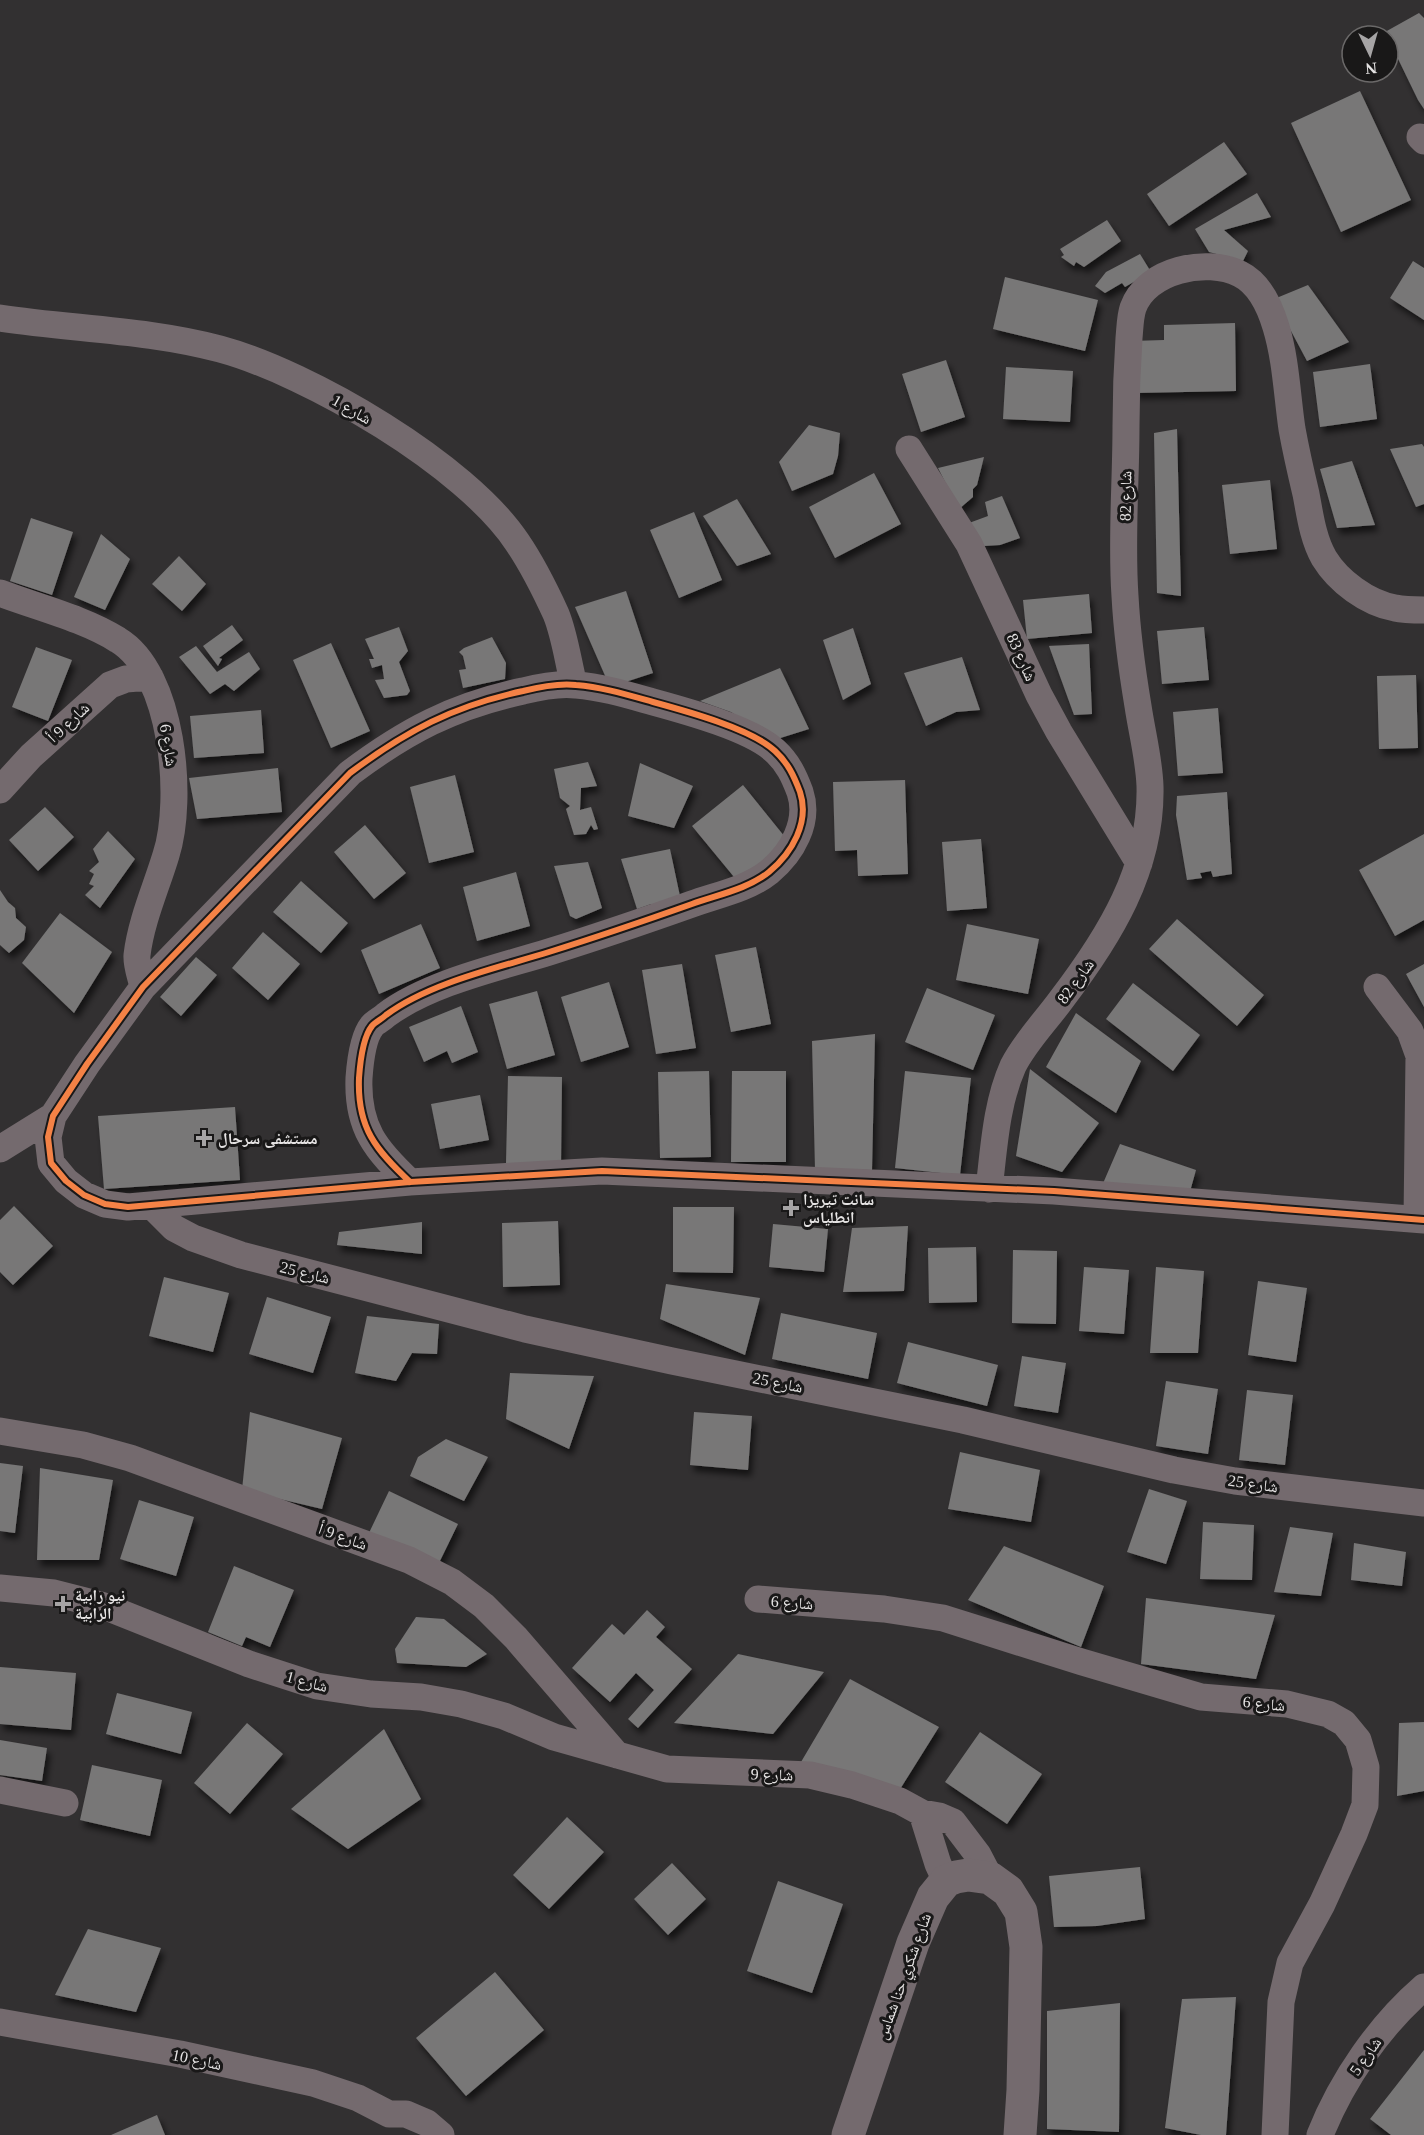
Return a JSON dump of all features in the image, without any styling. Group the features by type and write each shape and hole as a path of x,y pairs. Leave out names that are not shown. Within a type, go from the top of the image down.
{"street":[{"name":"شارع 82","path":"989,1189 1006,1085 1022,1049 1077,979 1122,907 1139,863 1149,808 1150,784 1147,756 1132,673 1125,594 1126,383 1130,322 1133,308 1142,291 1158,279 1195,266 1231,269 1250,278 1270,309 1281,342 1293,431 1312,525 1323,556 1335,572 1357,592 1394,608 1424,610"},
{"name":"شارع 1","path":"0,318 165,338 221,349 271,367 325,394 418,450 460,480 488,507 517,541 556,616 574,684"},
{"name":"شارع 83","path":"909,448 969,544 1039,695 1059,732 1139,863"},
{"name":"شارع 6","path":"0,593 93,627 120,640 134,653 150,677 165,717 171,745 174,811 167,854 150,903 136,957 143,987"},
{"name":"شارع 9 أ","path":"0,790 31,756 110,686 126,679 150,677"},
{"path":"410,1182 385,1158 368,1132 364,1120 358,1095 360,1061 370,1028 421,994 741,887 768,873 789,853 801,828 802,799 793,773 775,751 762,742 718,722 623,694 574,684 534,688 455,710 418,727 383,748 350,773 143,987 53,1116 48,1137 51,1163 66,1181 84,1195 105,1203 128,1207 410,1182 602,1171 1054,1191 1420,1219 1421,1057 1410,1031 1377,987"},
{"path":"0,1149 53,1116"},
{"name":"شارع 25","path":"151,1205 174,1228 193,1238 241,1255 525,1329 963,1420 1174,1470 1235,1481 1424,1503"},
{"name":"شارع 9 أ","path":"0,1431 83,1445 130,1458 409,1560 443,1578 484,1606 516,1638 618,1756"},
{"name":"شارع 1","path":"0,1588 54,1593 101,1605 249,1664 317,1686 371,1694 421,1697 461,1704 504,1716 554,1737 618,1756"},
{"name":"شارع 6","path":"758,1599 884,1609 943,1618 1201,1697 1287,1704 1328,1714 1344,1723 1358,1740 1366,1767 1365,1805 1322,1904 1290,1963 1281,2001 1275,2135"},
{"name":"شارع 9","path":"618,1756 667,1769 810,1775 852,1785 900,1802 922,1813 939,1816 953,1822 978,1855 990,1878"},
{"path":"0,1790 65,1803"},
{"path":"922,1813 938,1864 946,1881 968,1875 990,1878 1008,1891 1021,1912 1026,1947 1020,2135"},
{"name":"شارع شكري حنا شماس","path":"848,2135 913,1943 933,1897 946,1881"},
{"name":"شارع 5","path":"1320,2135 1331,2106 1375,2040 1411,1998 1424,1988"},
{"name":"شارع 10","path":"0,2022 180,2054 313,2083 358,2098 394,2125 406,2114 427,2123 441,2135"}],"building":[{"path":"1419,13 1424,18 1424,109 1400,63 1399,24"},
{"path":"1360,91 1411,200 1341,232 1291,123"},
{"path":"1224,142 1247,174 1169,226 1147,194"},
{"path":"1257,193 1271,217 1224,230 1248,251 1243,261 1209,252 1195,229"},
{"path":"1107,220 1121,241 1084,267 1076,262 1074,266 1061,257 1064,255 1060,249"},
{"path":"1140,254 1151,272 1125,287 1122,283 1105,293 1095,286 1106,272"},
{"path":"1413,261 1424,268 1424,320 1390,298"},
{"path":"1005,277 1098,300 1085,351 993,329"},
{"path":"1308,285 1349,342 1307,361 1274,299"},
{"path":"1235,323 1236,391 1134,393 1132,341 1164,340 1164,325"},
{"path":"946,360 965,417 921,432 902,374"},
{"path":"1370,364 1377,419 1320,427 1313,372"},
{"path":"1006,367 1073,371 1070,422 1003,419"},
{"path":"809,425 840,433 838,456 833,474 792,491 779,462"},
{"path":"1177,429 1181,596 1157,593 1154,433"},
{"path":"1422,444 1424,447 1424,504 1416,507 1390,449"},
{"path":"984,457 977,485 973,489 973,497 959,509 938,468"},
{"path":"1352,461 1375,525 1337,528 1320,469"},
{"path":"874,473 901,524 835,558 809,507"},
{"path":"1270,480 1277,549 1230,554 1222,485"},
{"path":"1002,496 1020,538 1000,545 984,546 969,523 988,516 985,502"},
{"path":"737,499 771,554 737,566 703,516"},
{"path":"694,512 722,580 679,598 650,530"},
{"path":"31,518 73,532 52,595 10,581"},
{"path":"101,534 130,559 105,610 74,597"},
{"path":"179,556 206,584 182,611 152,584"},
{"path":"626,591 653,673 610,687 575,607"},
{"path":"1089,594 1092,633 1027,639 1023,600"},
{"path":"232,625 243,640 219,658 222,659 218,666 203,646"},
{"path":"399,627 408,651 399,662 410,691 407,695 384,698 375,680 384,679 382,665 372,668 369,659 374,659 365,639"},
{"path":"1204,627 1209,680 1162,684 1157,631"},
{"path":"853,628 871,684 843,700 823,640"},
{"path":"492,637 506,663 505,679 463,688 459,670 466,669 463,656 459,652"},
{"path":"331,643 370,731 331,748 293,660"},
{"path":"1089,644 1092,714 1074,715 1049,646"},
{"path":"196,646 217,672 249,652 260,669 234,691 225,684 210,694 179,657"},
{"path":"36,647 72,660 48,721 12,707"},
{"path":"962,657 980,710 956,712 926,726 904,673"},
{"path":"780,668 809,729 774,740 731,712 700,701"},
{"path":"1416,675 1418,748 1379,749 1377,676"},
{"path":"1218,708 1223,773 1178,776 1173,712"},
{"path":"261,710 264,753 194,758 190,716"},
{"path":"588,762 597,786 581,788 580,810 591,807 598,829 594,830 591,825 586,834 574,835 566,809 570,806 560,798 554,769"},
{"path":"640,763 693,786 674,828 628,816"},
{"path":"278,768 282,812 197,819 189,778"},
{"path":"455,775 474,852 429,863 410,787"},
{"path":"905,780 908,874 858,876 857,850 835,851 833,782"},
{"path":"743,785 789,842 739,883 692,826"},
{"path":"1227,792 1232,874 1213,877 1211,871 1200,873 1202,878 1187,880 1176,815 1177,796"},
{"path":"45,807 74,837 38,871 9,840"},
{"path":"365,825 406,873 374,899 334,852"},
{"path":"108,831 135,859 100,908 85,895 94,886 89,884 94,874 89,871 99,862 93,849"},
{"path":"1424,834 1424,920 1395,936 1359,870"},
{"path":"981,839 987,908 947,911 942,842"},
{"path":"670,849 681,901 653,909 651,904 637,909 621,859"},
{"path":"588,862 602,908 576,919 570,916 554,866"},
{"path":"516,872 530,926 477,941 463,887"},
{"path":"301,881 348,923 321,953 273,912"},
{"path":"0,890 15,908 16,918 26,927 24,940 9,953 0,945"},
{"path":"60,913 112,952 74,1013 22,963"},
{"path":"1177,919 1264,995 1237,1026 1149,949"},
{"path":"421,924 440,968 379,994 361,950"},
{"path":"967,924 1039,939 1028,994 956,980"},
{"path":"263,932 300,964 268,1000 232,968"},
{"path":"756,947 771,1024 731,1032 715,955"},
{"path":"196,957 217,975 181,1016 160,997"},
{"path":"682,964 696,1048 656,1054 642,970"},
{"path":"1424,964 1424,1007 1406,974"},
{"path":"609,982 629,1047 581,1062 561,997"},
{"path":"1133,983 1200,1035 1173,1071 1106,1019"},
{"path":"927,988 995,1015 973,1070 905,1042"},
{"path":"537,991 555,1055 507,1069 489,1004"},
{"path":"461,1006 478,1052 452,1063 447,1051 424,1062 409,1027"},
{"path":"1076,1013 1141,1061 1116,1113 1046,1067"},
{"path":"875,1034 872,1170 815,1169 812,1041"},
{"path":"1030,1069 1099,1123 1062,1172 1016,1156"},
{"path":"709,1071 711,1157 660,1158 658,1072"},
{"path":"732,1071 786,1071 786,1162 731,1162"},
{"path":"905,1071 971,1078 960,1175 895,1168"},
{"path":"508,1076 562,1077 561,1165 506,1163"},
{"path":"480,1095 489,1140 440,1149 431,1104"},
{"path":"235,1107 240,1180 104,1189 98,1116"},
{"path":"1120,1144 1196,1170 1189,1195 1101,1188"},
{"path":"14,1206 53,1246 13,1285 0,1272 0,1220"},
{"path":"673,1207 734,1207 733,1273 673,1272"},
{"path":"558,1221 560,1285 503,1287 502,1223"},
{"path":"422,1222 422,1254 337,1245 339,1232"},
{"path":"773,1224 828,1229 824,1272 769,1267"},
{"path":"908,1226 904,1291 843,1292 852,1228"},
{"path":"976,1247 977,1302 929,1303 928,1248"},
{"path":"1013,1250 1057,1251 1056,1324 1012,1323"},
{"path":"1084,1267 1129,1270 1124,1334 1079,1331"},
{"path":"1156,1267 1204,1271 1198,1353 1150,1353"},
{"path":"164,1277 229,1293 213,1352 149,1336"},
{"path":"1258,1281 1307,1288 1296,1362 1248,1355"},
{"path":"666,1284 760,1298 745,1355 660,1319"},
{"path":"267,1297 331,1317 313,1373 249,1354"},
{"path":"781,1313 877,1333 868,1379 772,1359"},
{"path":"367,1316 439,1324 437,1354 412,1353 396,1381 355,1373"},
{"path":"908,1342 998,1365 987,1406 897,1383"},
{"path":"1022,1356 1066,1363 1058,1413 1014,1406"},
{"path":"510,1373 594,1376 569,1449 506,1419"},
{"path":"1166,1381 1218,1389 1208,1454 1156,1446"},
{"path":"1247,1390 1293,1395 1285,1465 1239,1460"},
{"path":"250,1412 342,1438 322,1509 242,1490"},
{"path":"694,1412 752,1416 748,1470 690,1465"},
{"path":"446,1439 488,1457 464,1501 410,1476 418,1457"},
{"path":"960,1452 1040,1470 1031,1522 948,1509"},
{"path":"0,1463 23,1466 15,1533 0,1531"},
{"path":"40,1468 113,1480 99,1560 37,1560"},
{"path":"1149,1489 1187,1501 1166,1564 1127,1552"},
{"path":"389,1491 458,1524 437,1567 368,1535"},
{"path":"139,1500 194,1517 176,1576 120,1559"},
{"path":"1203,1522 1254,1525 1252,1580 1200,1579"},
{"path":"1290,1527 1333,1533 1321,1596 1274,1592"},
{"path":"1354,1543 1406,1552 1402,1586 1351,1580"},
{"path":"1004,1546 1104,1586 1081,1647 968,1600"},
{"path":"234,1566 294,1590 270,1647 246,1637 242,1646 208,1632"},
{"path":"1146,1598 1275,1615 1256,1679 1141,1664"},
{"path":"647,1610 665,1627 656,1637 692,1669 638,1728 628,1719 654,1690 636,1673 610,1702 572,1668 612,1624 624,1635"},
{"path":"416,1617 444,1619 487,1654 466,1667 397,1663 395,1649"},
{"path":"738,1654 824,1672 773,1734 674,1723"},
{"path":"0,1667 76,1673 71,1730 0,1724"},
{"path":"850,1679 939,1727 897,1794 801,1762"},
{"path":"117,1693 192,1712 181,1754 106,1734"},
{"path":"1424,1722 1424,1791 1397,1796 1399,1723"},
{"path":"247,1723 283,1754 230,1814 194,1783"},
{"path":"384,1729 421,1799 348,1849 291,1809"},
{"path":"980,1732 1042,1774 1007,1824 945,1782"},
{"path":"0,1740 47,1748 42,1781 0,1775"},
{"path":"92,1765 162,1780 150,1836 80,1820"},
{"path":"567,1817 604,1852 549,1909 513,1875"},
{"path":"672,1863 706,1899 668,1935 634,1899"},
{"path":"1140,1867 1145,1919 1097,1926 1054,1927 1049,1876"},
{"path":"778,1881 843,1904 812,1993 747,1971"},
{"path":"88,1929 161,1948 136,2012 55,1995"},
{"path":"495,1972 544,2030 466,2096 416,2038"},
{"path":"1236,1997 1226,2135 1201,2135 1165,2128 1182,1999"},
{"path":"1120,2003 1119,2132 1047,2129 1047,2011"},
{"path":"1424,2050 1424,2135 1391,2135 1370,2119"},
{"path":"157,2115 165,2135 111,2135"}],"cycle path":[{"path":"410,1182 378,1148 361,1111 359,1096 361,1058 366,1037 373,1025 403,1004 443,985 603,935 752,883 769,872 785,856 801,825 803,814 800,792 784,760 765,743 735,728 683,710 615,692 570,685 550,686 498,697 452,712 411,733 350,773 143,987 87,1064 53,1116 48,1137 51,1163 66,1181 84,1195 105,1204 128,1207 410,1182 602,1171 1054,1191 1424,1220"}],"place":[{"name":"مستشفى سرحال","path":"204,1138"},
{"name":"سانت تيريزا انطلياس","path":"791,1208"},
{"name":"نيو رابية الرابية","path":"63,1604"}]}
